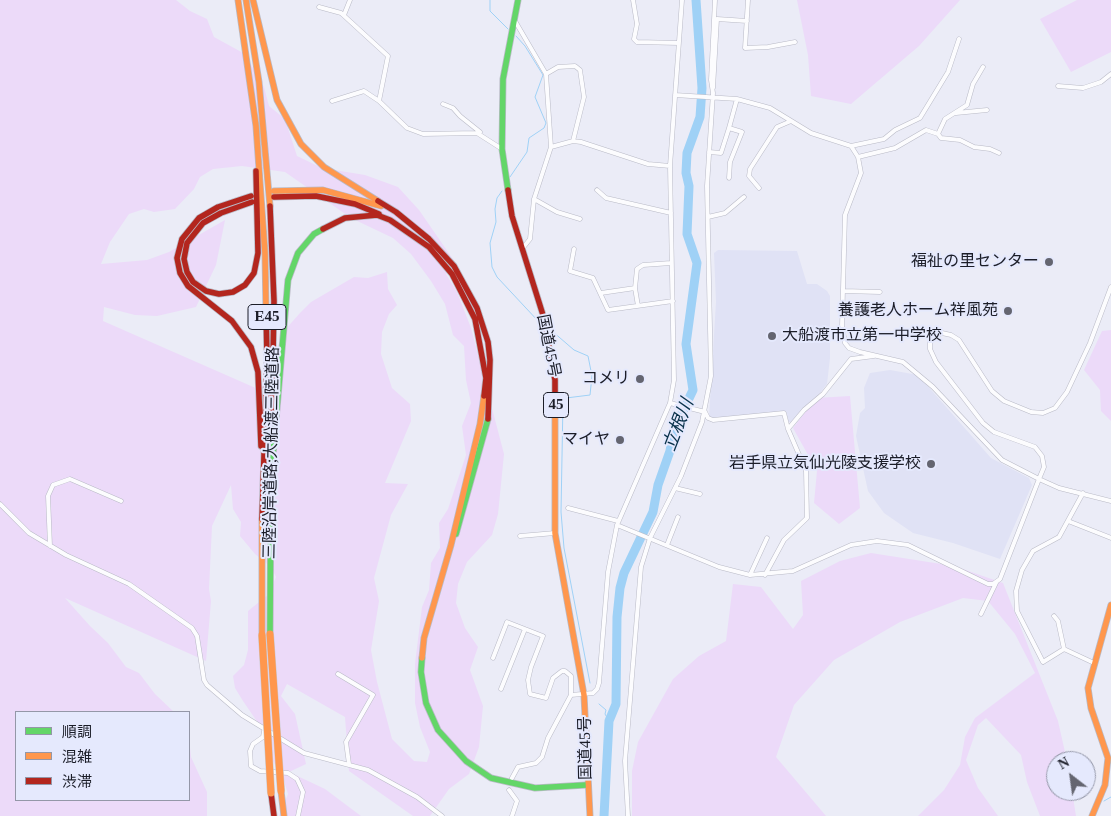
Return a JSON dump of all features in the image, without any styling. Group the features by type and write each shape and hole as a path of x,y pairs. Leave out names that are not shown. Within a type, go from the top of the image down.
{"main road":[{"name":"三陸沿岸道路;大船渡三陸道路","path":"238,0 256,126 264,218 267,302 268,478 266,635 271,793 274,816"},
{"name":"三陸沿岸道路;大船渡三陸道路","path":"246,0 261,99 271,217 275,359 268,478"},
{"path":"253,0 277,100 293,132 310,153 324,166 396,212 429,239 454,266 477,308 488,342 492,377 488,419 461,522 451,545"},
{"name":"国道45号","path":"518,0 503,79 502,149 506,188 522,249 543,315 555,380 555,533 584,695 586,785 590,816"},
{"path":"256,126 257,264 250,281 240,289 226,294 206,292 192,282 184,259 187,243 198,228 213,217 252,199 218,207 199,218 182,239 177,258 180,273 188,286 232,320 251,346 258,372 268,478"},
{"path":"396,212 340,193 304,189 274,194 311,196 343,201 363,206 390,220 429,247 452,274 471,310 481,344 486,378 484,402 451,545 424,638 421,658 422,687 438,730 460,757 491,778 534,788 586,785"},
{"path":"268,478 284,309 294,262 306,242 334,222 345,218 376,215 390,220"},
{"path":"1092,816 1108,784 1108,758 1088,698 1088,688 1111,606"},
{"name":"三陸沿岸道路;大船渡三陸道路","path":"266,635 284,816"}],"street":[{"path":"344,15 350,0"},
{"path":"633,0 637,24 634,39 637,42 679,43"},
{"path":"571,695 593,694 599,683 608,572 618,523 670,403 674,380 670,166 682,0"},
{"path":"712,95 715,0"},
{"path":"748,0 745,48 768,47 795,42"},
{"path":"319,7 344,15 388,56 379,101"},
{"path":"514,18 546,74 551,147 534,199 530,239 522,249"},
{"path":"628,816 626,761 638,587 644,553 648,538 675,488 703,412 711,376 708,217 709,152 717,19 747,21"},
{"path":"850,146 884,139 895,130 920,118 948,72 959,39"},
{"path":"546,74 558,67 576,66 580,68 584,96 573,141"},
{"path":"938,134 945,119 967,105 973,84 983,67"},
{"path":"1058,86 1083,88 1101,82 1111,74"},
{"path":"332,101 364,92 379,101 407,128 417,133 472,132 484,135"},
{"path":"675,95 712,95 737,99 770,108 811,133 845,142 850,146 858,157 861,173 846,215 842,326 845,343 849,348 860,352 880,355 903,362 932,387 1002,460 1058,488 1111,501"},
{"path":"709,152 721,153 737,99"},
{"path":"443,104 453,108 460,116 502,149"},
{"path":"954,113 987,110"},
{"path":"759,188 749,176 750,169 778,128 791,121"},
{"path":"729,128 742,132 730,162 729,178"},
{"path":"858,157 895,148 926,130 938,134 941,138 952,138 974,147 990,148 999,153"},
{"path":"551,147 573,141 595,146 616,155 648,164 670,166"},
{"path":"597,190 606,198 662,213 671,213"},
{"path":"708,217 725,213 744,197"},
{"path":"534,199 556,212 580,219"},
{"path":"574,249 570,271 591,277 601,293 608,310 673,301"},
{"path":"638,306 635,274 639,267 671,262"},
{"path":"981,614 996,583 1000,579 1044,467 1042,456 1035,447 994,432 983,423 936,362 930,349 930,342 942,333 951,335 959,340 992,392 1004,401 1030,412 1043,413 1055,408 1067,392 1090,343 1111,287"},
{"path":"601,293 635,288"},
{"path":"843,291 880,292"},
{"path":"788,429 823,394 851,359 880,355"},
{"path":"670,403 703,412 708,418 713,420 784,413 788,429 806,471 808,518 784,540 765,575"},
{"path":"50,546 48,496 53,485 70,478 121,501"},
{"path":"675,488 700,494"},
{"path":"1064,649 1043,662 1017,611 1015,597 1022,570 1034,551 1059,537 1083,493"},
{"path":"0,504 24,529 50,546 129,584 192,628 197,636 203,674 207,685 242,715 304,753 368,770 399,786 442,816"},
{"path":"568,508 618,523 623,528 720,568 750,574 765,575 793,571 851,545 877,541 908,545 988,584 996,583"},
{"path":"666,545 678,517"},
{"path":"1068,521 1111,538"},
{"path":"520,536 555,533"},
{"path":"750,574 767,538"},
{"path":"1054,616 1058,621 1064,649"},
{"path":"492,658 508,622 543,636 528,680 530,694 546,698 553,678 565,671 571,676 571,695 548,738 542,757 536,763 518,767 512,778"},
{"path":"501,689 525,629"},
{"path":"1064,649 1094,663"},
{"path":"338,674 373,695 346,742 349,764"},
{"path":"264,729 264,735 253,744 250,751 251,766 260,771 288,773 297,779 303,792 298,816"},
{"path":"509,790 516,801 512,816"}],"shaded area":[{"path":"0,0 176,0 190,11 207,19 214,37 245,54 264,87 269,106 285,119 297,156 322,168 365,175 398,187 419,210 457,265 446,274 457,292 471,328 504,454 498,514 492,535 467,562 458,584 456,603 465,628 478,647 470,670 483,706 479,747 469,774 449,789 430,816 413,816 349,771 345,717 287,684 281,696 295,714 306,764 289,772 325,789 361,816 279,816 288,794 284,781 270,756 269,739 235,688 233,676 244,665 248,650 248,611 269,594 276,577 271,567 255,554 240,536 241,522 233,509 231,485 212,526 209,589 211,601 206,661 65,598 108,643 126,667 139,673 155,694 173,711 15,711 15,801 190,801 190,748 191,757 207,792 207,816 0,816","holes":["242,166 285,172 351,218 393,238 411,254 445,304 453,335 464,346 466,380 471,403 462,426 466,455 448,509 439,523 440,548 431,563 429,590 422,607 415,664 415,703 420,727 430,752 427,762 414,761 392,739 377,682 371,650 379,601 374,578 391,515 408,484 385,483 411,421 410,404 392,388 381,354 382,332 389,314 397,305 388,289 387,272 368,278 354,277 311,302 300,313 284,331 275,353 267,393 103,321 104,307 135,315 157,316 196,307 216,265 225,220 169,252 147,260 101,264 110,242 129,214 144,209 154,212 175,209 194,189 200,177 213,169"]},
{"path":"797,0 960,0 919,46 851,104 811,96 808,55"},
{"path":"1077,0 1111,0 1111,52 1071,72 1040,19"},
{"name":"大船渡市立第一中学校","path":"718,250 797,251 807,284 817,284 827,291 830,296 830,358 827,384 794,426 788,421 786,411 714,419 709,417 716,302 714,253"},
{"path":"1111,330 1111,421 1101,411 1100,390 1084,370 1102,331"},
{"name":"岩手県立気仙光陵支援学校","path":"890,370 918,375 991,458 1029,478 1032,485 1000,559 953,543 913,533 884,513 868,491 856,436 860,413 865,408 864,388 870,373"},
{"path":"850,396 860,508 839,524 814,503 817,471 793,428 816,398"},
{"path":"871,553 954,566 1003,583 1058,721 1065,751 1046,751 1046,801 1074,801 1076,816 1040,816 1027,782 1021,755 986,718 978,725 966,760 978,788 998,816 918,816 944,790 960,765 965,737 975,718 1035,673 1015,634 988,601 963,598 900,622 834,660 794,705 776,757 826,816 632,816 632,771 638,742 673,679 699,656 726,641 733,584 761,587 793,629 803,615 801,581 840,561"}],"waterway":[{"path":"490,0 490,11 508,29"},
{"name":"立根川","path":"604,816 609,721 616,704 617,617 620,588 624,573 653,512 658,485 670,451 673,432 693,390 686,344 697,263 687,234 689,186 686,173 687,153 700,117 702,88 696,0"},
{"path":"510,177 527,152 529,138 544,128 546,123 535,97 543,75 525,46 516,36"},
{"path":"502,191 497,198 495,209 496,222 490,243 492,267 497,277 539,322"},
{"path":"552,331 574,350 588,356 592,376 590,395 566,398 563,401 561,512 564,548 590,683"},
{"path":"599,704 606,710 605,714 609,721"},
{"path":"1104,801 1111,797"}],"traffic: fast":[{"path":"508,190 502,149 503,79 518,0"},
{"path":"271,478 288,280 298,253 314,234 323,229"},
{"path":"456,534 488,419"},
{"path":"270,634 271,474"},
{"path":"422,658 421,672 426,703 438,730 466,761 491,778 535,788 586,785"}],"traffic: slow":[{"path":"238,0 256,126 265,253 266,309"},
{"path":"246,0 259,82 270,206"},
{"path":"253,0 277,100 301,144 324,167 378,201"},
{"path":"274,191 323,190 381,206"},
{"path":"422,658 424,638 451,545 480,424 484,396"},
{"path":"555,408 555,533 584,695 590,816"},
{"path":"262,519 262,635"},
{"path":"1092,816 1105,785 1108,758 1091,708 1088,688 1111,605"},
{"path":"270,634 281,791"},
{"path":"262,635 271,793"},
{"path":"281,791 284,816"}],"traffic: jam":[{"path":"252,202 221,213 203,223 187,243 184,259 187,272 193,282 206,291 219,294 233,292 245,285 254,273 258,253 256,171"},
{"path":"508,190 512,216 543,315 555,380 555,408"},
{"path":"251,196 218,207 199,218 182,239 177,258 180,273 188,286 232,321 251,347 258,372 261,446"},
{"path":"274,197 316,196 355,204 379,214"},
{"path":"378,201 396,212 429,239 454,266 477,308 488,342 490,360 488,419"},
{"path":"270,206 274,301 272,415"},
{"path":"323,229 345,218 377,215 390,220 429,247 452,274 475,319 486,378 484,396"},
{"path":"262,519 267,359 266,309"},
{"path":"271,793 274,816"}],"place":[{"name":"福祉の里センター","path":"1049,262"},
{"name":"養護老人ホーム祥風苑","path":"1008,311"},
{"name":"大船渡市立第一中学校","path":"772,336"},
{"name":"コメリ","path":"640,379"},
{"name":"マイヤ","path":"620,440"},
{"name":"岩手県立気仙光陵支援学校","path":"931,464"}]}
